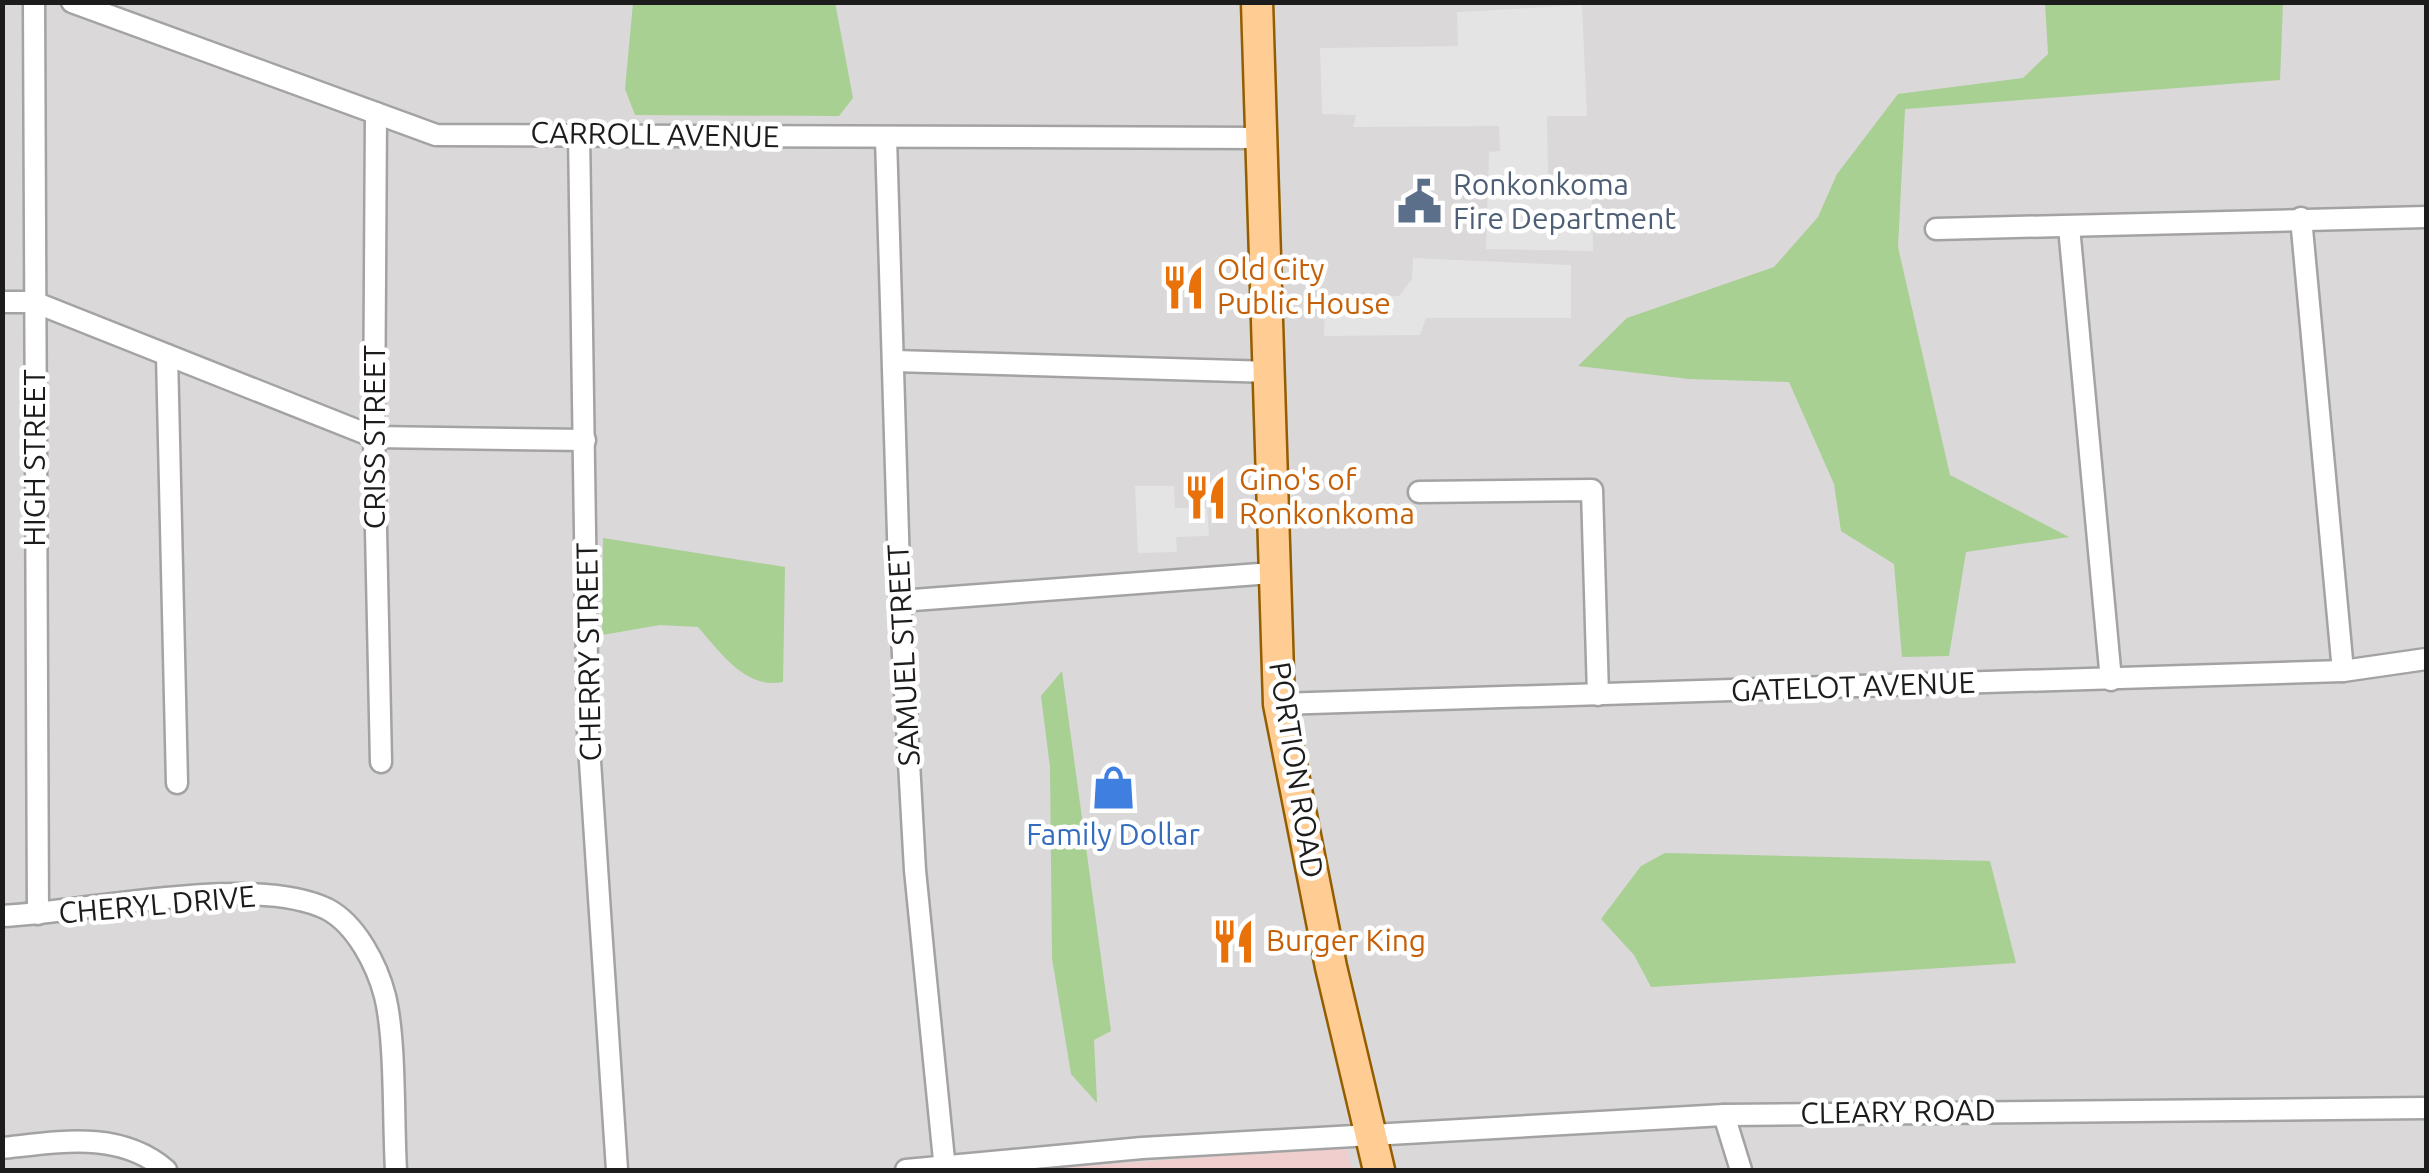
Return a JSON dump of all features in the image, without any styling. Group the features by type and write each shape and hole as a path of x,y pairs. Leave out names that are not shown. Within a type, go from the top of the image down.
{"main road":[{"name":"PORTION ROAD","path":"1257,2 1272,372 1273,573 1279,704 1379,1170"}],"street":[{"name":"HIGH STREET","path":"34,2 38,914"},
{"name":"CARROLL AVENUE","path":"72,2 436,136 578,133 1261,138"},
{"name":"CRISS STREET","path":"376,112 374,437 382,762"},
{"name":"CHERRY STREET","path":"578,133 588,730 616,1170"},
{"name":"SAMUEL STREET","path":"886,138 900,602 915,870 945,1169"},
{"path":"1936,229 2426,217"},
{"path":"2301,218 2343,671"},
{"path":"2070,227 2111,680"},
{"path":"2,302 34,302 374,437 585,440"},
{"path":"167,355 177,783"},
{"path":"894,361 1272,372"},
{"path":"1419,492 1592,490 1598,694"},
{"path":"900,602 1273,573"},
{"name":"GATELOT AVENUE","path":"1279,704 2343,671 2426,659"},
{"name":"CHERYL DRIVE","path":"2,916 263,895 302,900 331,911 360,941 386,997 396,1170"},
{"name":"CLEARY ROAD","path":"906,1170 1142,1148 1724,1115 2426,1108"},
{"path":"1724,1115 1741,1170"},
{"path":"2,1148 76,1140 107,1143 134,1150 166,1170"}],"shaded area":[{"path":"3,3 2426,3 2426,1170 3,1170"},
{"path":"1582,5 1587,116 1547,116 1548,174 1592,174 1593,251 1486,249 1489,152 1500,151 1499,126 1353,127 1356,115 1322,114 1320,48 1458,46 1457,12"},
{"path":"1413,258 1571,265 1571,318 1426,318 1420,335 1324,336 1325,295 1399,296 1412,279"},
{"path":"1135,486 1174,486 1175,508 1207,508 1209,536 1176,537 1177,552 1138,553"},
{"path":"1346,1147 1352,1170 1028,1170"}],"green space":[{"path":"835,2 853,98 839,116 635,115 625,89 633,3"},
{"path":"2045,3 2283,3 2280,80 1905,109 1898,247 1950,475 2069,537 1966,552 1949,656 1902,657 1894,564 1841,531 1834,484 1789,382 1689,379 1578,366 1627,318 1774,267 1818,217 1837,174 1898,94 2023,78 2048,54"},
{"path":"603,538 785,567 783,682 770,683 745,674 698,627 660,625 602,635"},
{"path":"1062,671 1111,1031 1094,1040 1097,1103 1071,1074 1052,958 1050,767 1041,696"},
{"path":"1665,853 1990,861 2016,963 1651,987 1634,955 1601,919 1641,866"}],"place":[{"name":"Ronkonkoma Fire Department","path":"1420,202"},
{"name":"Old City Public House","path":"1184,287"},
{"name":"Gino's of Ronkonkoma","path":"1206,497"},
{"name":"Family Dollar","path":"1113,788"},
{"name":"Burger King","path":"1233,941"}]}
